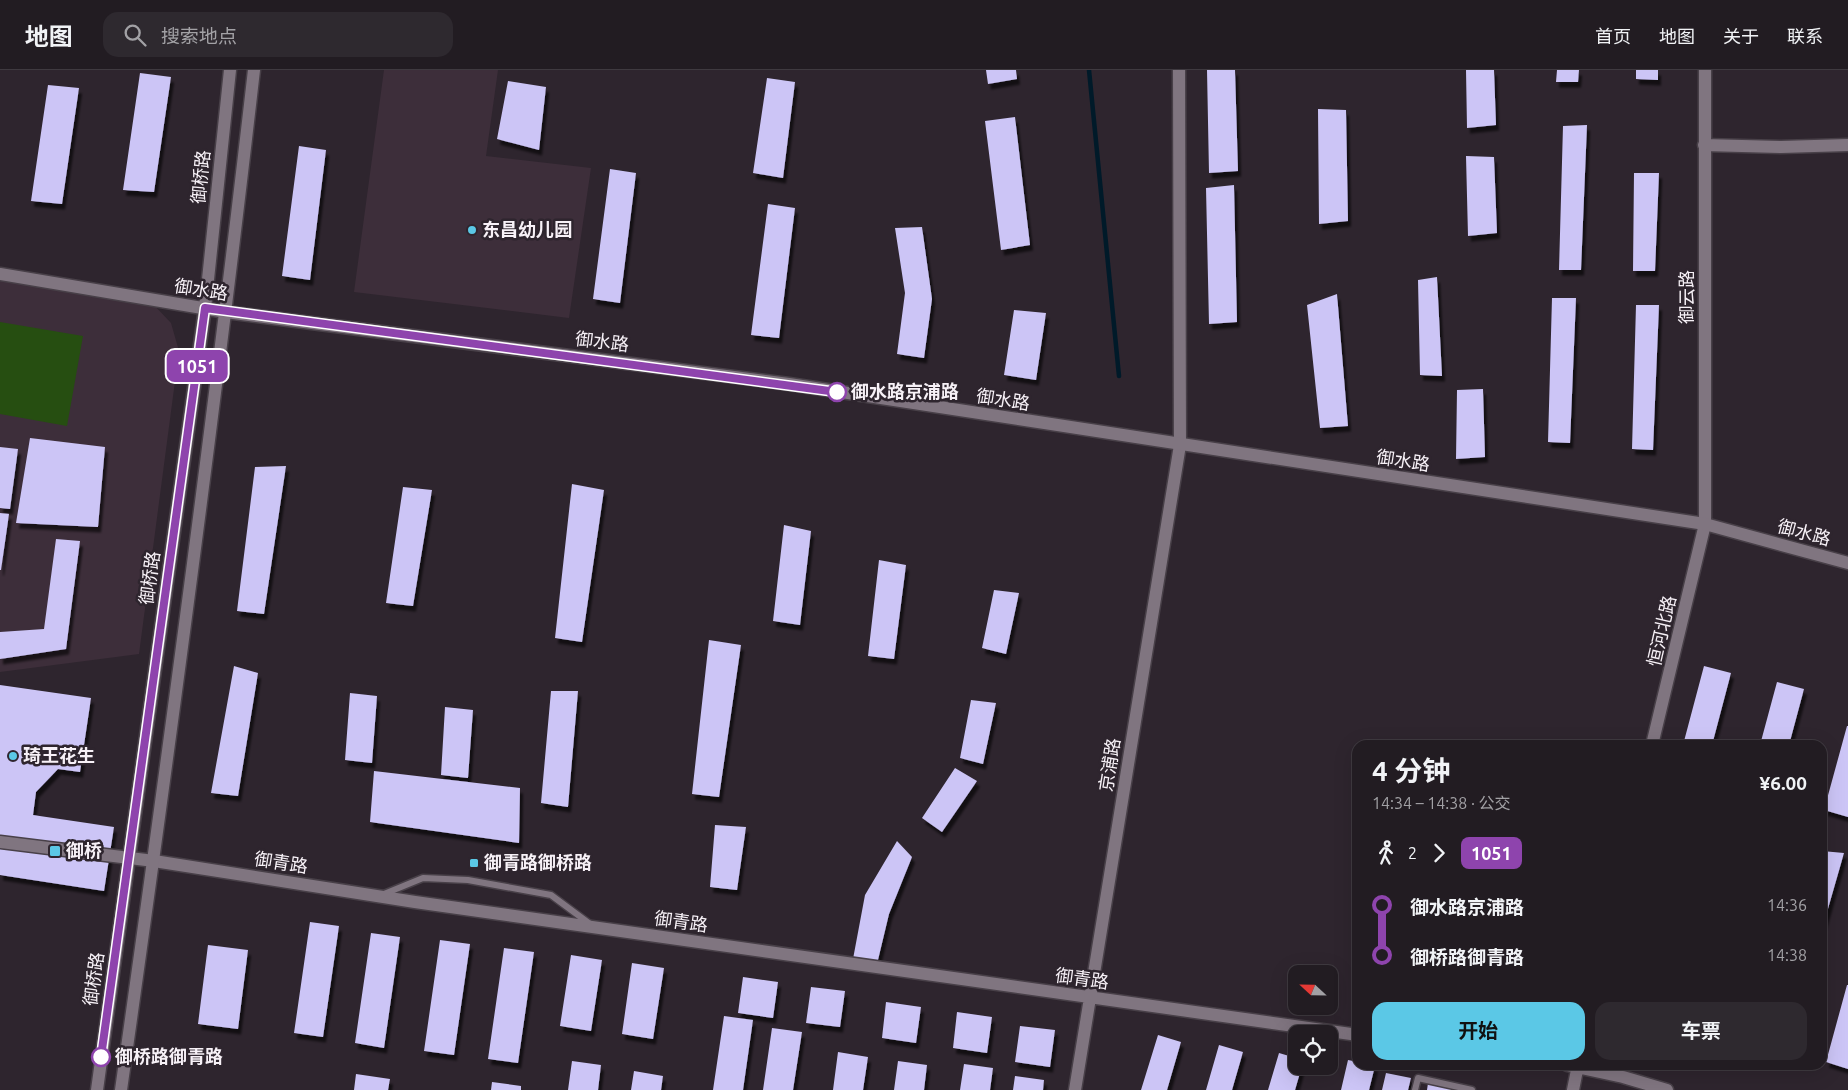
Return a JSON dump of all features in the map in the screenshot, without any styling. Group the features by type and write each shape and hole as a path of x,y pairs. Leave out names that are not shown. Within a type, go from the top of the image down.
{"street":[{"name":"御桥路","path":"96,1090 205,308 230,70"},
{"path":"121,1090 154,861 226,312 254,70"},
{"name":"京浦路","path":"1075,1090 1180,445 1180,70"},
{"name":"御云路","path":"1705,70 1705,524"},
{"path":"1704,145 1781,147 1848,145"},
{"name":"御水路","path":"0,274 226,312 789,384 1705,524 1848,563"},
{"name":"恒河北路","path":"1653,740 1705,524"},
{"name":"御青路","path":"0,842 154,861 595,928 1352,1034"},
{"path":"1574,1070 1574,1090"},
{"path":"1590,1070 1668,1090"}],"lane":[{"path":"379,896 423,878 468,880 551,895 595,928"},
{"path":"1415,1090 1418,1078 1460,1089 1472,1090"}],"shaded area":[{"name":"东昌幼儿园","path":"384,70 498,70 486,156 591,168 569,318 354,292"},
{"path":"0,279 153,304 171,323 179,351 139,654 0,672"}],"green space":[{"path":"0,322 83,336 67,426 0,414"}],"building":[{"path":"986,70 1016,70 1017,79 988,84"},
{"path":"1207,70 1235,70 1238,171 1209,173"},
{"path":"1466,70 1494,70 1496,125 1467,128"},
{"path":"1557,70 1579,70 1578,82 1556,82"},
{"path":"1636,70 1658,70 1658,80 1636,79"},
{"path":"140,73 171,77 154,192 123,190"},
{"path":"767,78 795,82 783,178 753,173"},
{"path":"508,81 546,87 539,150 497,139"},
{"path":"48,85 79,88 62,204 31,201"},
{"path":"1318,109 1346,110 1348,221 1319,224"},
{"path":"1015,117 1030,245 1001,250 985,121"},
{"path":"1587,125 1581,270 1559,270 1563,126"},
{"path":"299,146 326,150 310,280 282,276"},
{"path":"1466,156 1494,157 1497,233 1468,236"},
{"path":"610,169 636,173 620,303 593,299"},
{"path":"1634,173 1659,173 1655,271 1633,271"},
{"path":"1234,185 1237,322 1209,324 1206,188"},
{"path":"768,204 795,208 779,338 751,335"},
{"path":"922,227 932,299 924,358 897,354 905,293 895,228"},
{"path":"1437,277 1442,376 1420,375 1418,280"},
{"path":"1337,294 1348,426 1320,428 1307,305"},
{"path":"1552,298 1576,298 1570,443 1548,442"},
{"path":"1636,305 1659,305 1653,450 1632,449"},
{"path":"1014,310 1046,313 1036,380 1004,375"},
{"path":"1483,389 1485,457 1456,459 1457,390"},
{"path":"30,438 105,447 98,527 16,523"},
{"path":"0,447 18,449 10,509 0,508"},
{"path":"286,466 264,614 237,611 255,467"},
{"path":"572,484 604,490 582,642 555,638"},
{"path":"403,487 432,490 413,606 386,603"},
{"path":"0,513 9,514 1,570 0,570"},
{"path":"784,525 811,531 800,625 773,621"},
{"path":"56,539 80,541 66,649 0,659 0,632 44,629"},
{"path":"879,560 906,565 894,659 868,656"},
{"path":"994,590 1019,593 1006,654 982,648"},
{"path":"709,640 741,645 719,797 692,794"},
{"path":"234,666 258,673 238,796 211,793"},
{"path":"1704,666 1731,673 1713,740 1684,740"},
{"path":"1777,682 1804,689 1790,740 1761,740"},
{"path":"0,685 91,698 80,772 58,769 36,792 33,815 114,827 104,891 0,875"},
{"path":"551,691 578,691 568,807 541,803"},
{"path":"350,693 377,696 372,763 345,760"},
{"path":"971,700 996,703 983,764 960,758"},
{"path":"445,707 473,710 468,778 441,775"},
{"path":"1848,726 1848,817 1827,811 1827,799"},
{"path":"955,768 977,781 942,832 922,818"},
{"path":"374,771 520,788 519,843 370,822"},
{"path":"715,825 746,827 737,890 710,887"},
{"path":"897,841 912,857 889,914 877,964 853,959 865,895"},
{"path":"1827,851 1844,853 1827,912"},
{"path":"310,922 339,926 323,1037 294,1033"},
{"path":"371,933 400,937 384,1048 355,1043"},
{"path":"440,940 470,944 454,1055 424,1051"},
{"path":"208,945 248,950 238,1029 198,1024"},
{"path":"504,948 534,952 518,1063 488,1059"},
{"path":"571,955 602,960 591,1031 560,1026"},
{"path":"632,963 664,968 653,1039 622,1034"},
{"path":"743,977 778,982 773,1018 738,1013"},
{"path":"1848,985 1848,1069 1827,1062"},
{"path":"811,987 845,991 840,1027 806,1023"},
{"path":"886,1002 921,1007 916,1043 882,1038"},
{"path":"957,1012 992,1017 987,1053 953,1048"},
{"path":"724,1016 753,1020 743,1090 713,1090"},
{"path":"1020,1026 1055,1030 1050,1067 1015,1062"},
{"path":"772,1028 802,1032 793,1090 763,1090"},
{"path":"1158,1035 1181,1042 1167,1090 1141,1090"},
{"path":"1219,1045 1243,1052 1232,1090 1206,1090"},
{"path":"838,1052 868,1057 863,1090 833,1090"},
{"path":"1279,1053 1288,1056 1288,1075 1299,1075 1295,1090 1268,1090"},
{"path":"1348,1060 1352,1061 1352,1070 1374,1070 1369,1090 1341,1090"},
{"path":"572,1061 601,1065 598,1090 568,1090"},
{"path":"898,1061 927,1065 924,1090 894,1090"},
{"path":"964,1064 993,1068 990,1090 960,1090"},
{"path":"634,1071 663,1076 661,1090 631,1090"},
{"path":"1386,1073 1411,1078 1408,1090 1382,1090"},
{"path":"356,1074 390,1079 388,1090 354,1090"},
{"path":"1015,1076 1044,1080 1043,1090 1013,1090"},
{"path":"492,1082 521,1086 521,1090 491,1090"},
{"path":"1428,1083 1453,1089 1453,1090 1427,1090"}],"waterway":[{"path":"1089,70 1119,376"}],"bus line":[{"name":"1051","path":"101,1057 205,308 789,384 837,392"}],"place":[{"name":"东昌幼儿园","path":"472,230"},
{"name":"御水路京浦路","path":"837,392"},
{"name":"琦王花生","path":"13,756"},
{"name":"御桥","path":"55,851"},
{"name":"御青路御桥路","path":"474,863"},
{"name":"御桥路御青路","path":"101,1057"}]}
